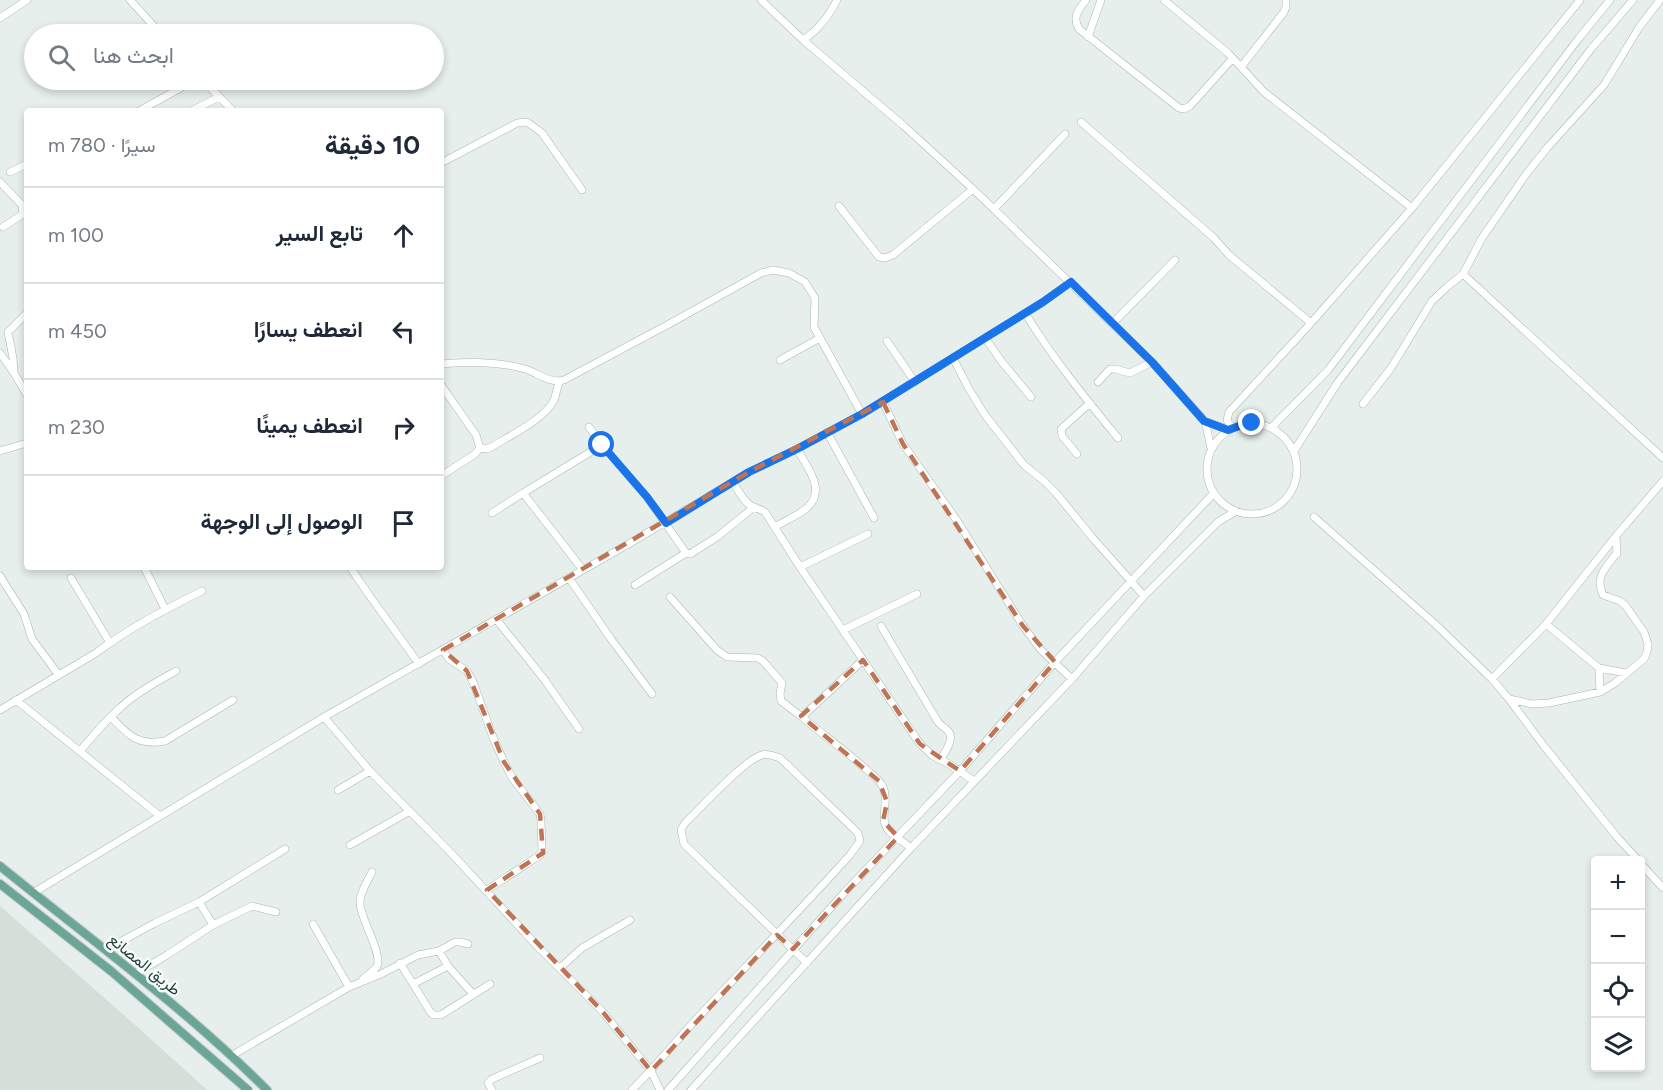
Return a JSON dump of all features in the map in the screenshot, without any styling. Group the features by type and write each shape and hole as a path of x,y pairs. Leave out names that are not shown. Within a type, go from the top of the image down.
{"main road":[{"name":"طريق المصانع","path":"0,866 135,974 267,1090"},
{"name":"طريق المصانع","path":"0,884 111,971 248,1090"}],"street":[{"path":"0,18 27,0"},
{"path":"130,0 152,24"},
{"path":"761,0 803,40 904,126 973,189 1113,323 1152,362 1204,421 1211,448"},
{"path":"803,40 826,20 837,0"},
{"path":"1086,0 1075,19 1079,28 1181,109 1190,106 1233,58"},
{"path":"1088,37 1101,0"},
{"path":"1164,0 1233,58 1272,98 1412,208"},
{"path":"1241,67 1284,12 1286,0"},
{"path":"1230,429 1227,420 1229,412 1412,208 1580,0"},
{"path":"1271,428 1328,370 1610,0"},
{"path":"1294,451 1338,382 1591,50 1633,0"},
{"path":"1363,404 1391,368 1432,301 1463,274 1482,238 1527,173 1546,148 1604,85 1640,26 1660,0"},
{"path":"144,108 177,90"},
{"path":"212,90 230,108"},
{"path":"197,108 219,97"},
{"path":"444,162 517,123 527,122 542,133 582,190"},
{"path":"1081,122 1214,238 1229,255 1311,323"},
{"path":"994,209 1065,134"},
{"path":"10,172 24,165"},
{"path":"0,182 23,208 23,214 3,227"},
{"path":"839,206 879,257 885,258 893,255 973,189"},
{"path":"1113,323 1175,260"},
{"path":"444,363 498,364 525,369 559,382 766,271 789,273 805,282 815,298 814,327 862,414"},
{"path":"1463,274 1663,458"},
{"path":"33,893 324,717 666,523 749,472 862,414 986,338 1071,282"},
{"path":"1025,313 1089,403 1118,438"},
{"path":"14,373 8,332 24,316"},
{"path":"780,360 820,338"},
{"path":"986,338 1002,362 1031,397"},
{"path":"887,341 915,382"},
{"path":"0,353 24,390"},
{"path":"953,358 985,415 1024,465 1056,493 1144,596"},
{"path":"1098,382 1110,369 1131,373 1152,362"},
{"path":"480,448 487,449 493,446 546,411 555,399 559,382"},
{"path":"444,389 476,435 480,448"},
{"path":"882,402 903,444 958,522 1023,626 1041,650 1072,679"},
{"path":"1077,454 1062,436 1061,429 1089,403"},
{"path":"1204,421 1230,429"},
{"path":"1252,423 1271,428 1288,441 1294,451 1298,470 1293,489 1277,507 1264,513 1250,514 1236,511 1226,506 1213,494 1206,471 1211,448 1218,438 1230,429 1252,423"},
{"path":"589,426 602,445 647,497 686,554"},
{"path":"827,432 874,518"},
{"path":"0,451 24,444"},
{"path":"492,513 602,445"},
{"path":"444,474 475,454 480,448"},
{"path":"775,527 807,508 816,495 816,482 797,449"},
{"path":"1492,680 1546,624 1663,481"},
{"path":"733,482 739,493 754,507 765,512 920,744 940,760 974,781"},
{"path":"523,493 583,570"},
{"path":"668,1090 844,893 960,771 1055,662 1213,494"},
{"path":"635,585 717,537 754,507"},
{"path":"691,1090 911,848 1072,679 1144,596 1218,522 1236,511"},
{"path":"1314,517 1435,624 1492,680 1634,856"},
{"path":"800,567 868,534"},
{"path":"1509,699 1532,704 1549,703 1600,692 1644,659 1648,644 1644,632 1625,605 1606,597 1600,589 1601,575 1617,553 1616,536"},
{"path":"146,570 165,609"},
{"path":"352,570 419,664"},
{"path":"0,576 24,614 32,639 58,674"},
{"path":"71,578 110,643"},
{"path":"569,578 652,694"},
{"path":"0,710 165,609 202,591"},
{"path":"843,630 917,594"},
{"path":"670,597 717,650 727,657 753,657 763,661 782,683 781,701 879,781 883,787 886,802 884,821 890,833 911,848"},
{"path":"496,620 544,679 579,729"},
{"path":"1546,624 1599,668 1626,673"},
{"path":"881,626 938,722 949,733 951,738 940,760"},
{"path":"443,650 449,658 467,671 504,762 513,779 540,814 542,851 540,855 487,890"},
{"path":"802,717 863,660"},
{"path":"1599,668 1600,692"},
{"path":"80,751 111,717 134,697 176,671"},
{"path":"16,700 159,816"},
{"path":"111,717 134,739 159,742 165,741 234,700"},
{"path":"324,717 370,771 602,1011 651,1071 660,1090"},
{"path":"632,1090 777,935 860,841 858,833 780,758 767,754 760,755 744,765 681,830 684,844 777,935 807,963"},
{"path":"338,790 370,771"},
{"path":"350,845 410,811"},
{"path":"105,950 199,902 285,849"},
{"path":"1645,868 1663,888"},
{"path":"359,983 378,962 360,902 372,872"},
{"path":"199,902 213,925"},
{"path":"135,974 213,925 252,906 276,912"},
{"path":"560,968 582,948 630,920"},
{"path":"313,924 349,987"},
{"path":"231,1056 349,987 418,955 439,951 455,942 468,944"},
{"path":"439,951 448,966 474,994"},
{"path":"400,963 434,1015 441,1015 490,984"},
{"path":"413,984 448,966"},
{"path":"492,1090 488,1083 492,1079 540,1058"}],"highlighted area":[{"path":"883,402 903,444 1023,626 1055,662 960,771 920,744 863,660 801,716 879,781 887,802 883,821 898,837 793,949 777,935 651,1071 602,1011 487,890 543,853 540,814 504,762 467,671 443,650 749,472"}],"shaded area":[{"path":"0,906 142,1031 207,1090 0,1090"}],"route":[{"path":"602,445 647,497 666,523 749,472 862,414 1043,302 1071,282 1152,362 1204,421 1228,430 1252,423"}]}
